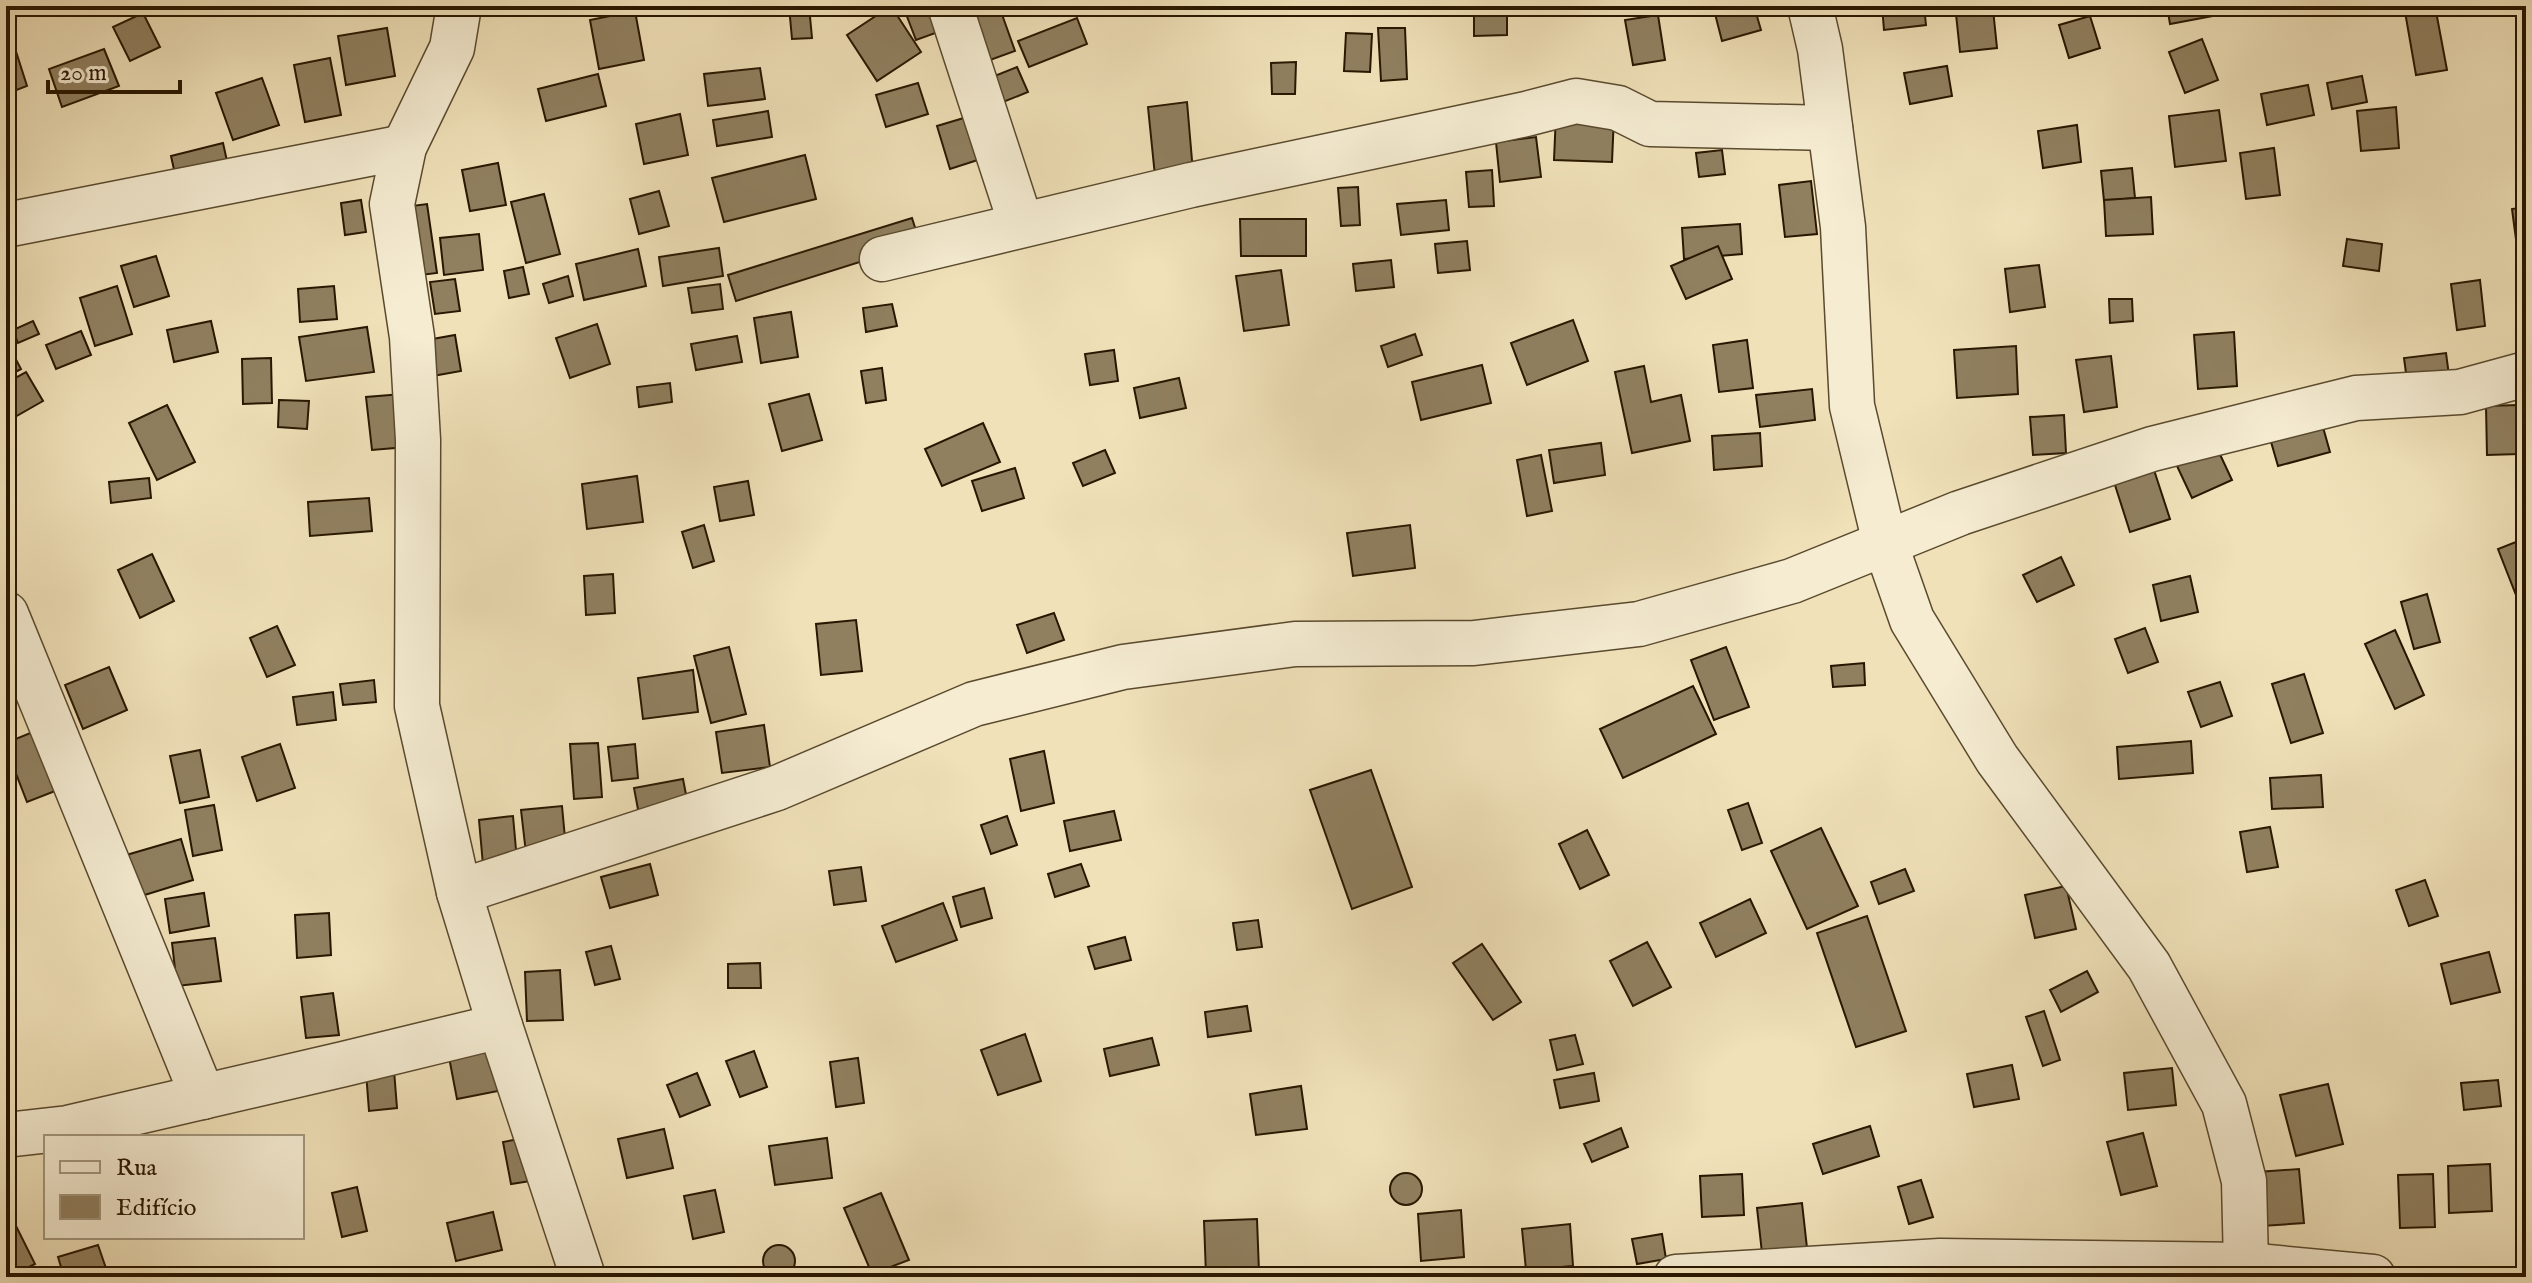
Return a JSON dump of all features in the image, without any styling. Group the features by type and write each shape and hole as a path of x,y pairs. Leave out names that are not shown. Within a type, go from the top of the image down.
{"street":[{"path":"459,6 452,48 404,147 392,204 412,337 418,440 417,706 459,892 583,1277"},
{"path":"950,6 1021,224"},
{"path":"1810,6 1820,49 1843,227 1852,406 1885,543 1912,620 1997,759 2149,966 2224,1104 2244,1181 2246,1265"},
{"path":"882,259 1191,185 1576,101 1618,108 1650,124 1830,128"},
{"path":"6,225 404,147"},
{"path":"459,892 777,788 974,704 1108,670 1295,644 1474,643 1639,624 1792,581 1960,513 2152,449 2356,398 2460,392 2526,374"},
{"path":"6,614 203,1097"},
{"path":"6,1135 68,1128 500,1026"},
{"path":"1676,1277 1940,1261 2246,1265 2373,1277"}],"building":[{"path":"379,6 411,6 380,13"},
{"path":"789,6 809,6 812,38 792,39"},
{"path":"891,6 921,52 877,81 847,35"},
{"path":"903,6 932,6 941,31 916,40"},
{"path":"999,6 1015,51 979,64 962,19"},
{"path":"1474,6 1507,6 1507,35 1474,36"},
{"path":"1713,6 1754,6 1761,30 1722,41"},
{"path":"1882,6 1924,6 1926,25 1884,30"},
{"path":"2167,6 2211,6 2213,16 2170,24"},
{"path":"2404,6 2435,6 2447,70 2416,75"},
{"path":"2450,6 2477,6 2477,12 2450,13"},
{"path":"1993,9 1997,48 1960,52 1956,14"},
{"path":"635,11 644,60 599,69 590,20"},
{"path":"143,13 160,47 130,61 113,27"},
{"path":"1658,15 1665,60 1633,65 1625,20"},
{"path":"2090,16 2100,48 2069,58 2059,25"},
{"path":"1077,18 1087,44 1029,67 1018,41"},
{"path":"387,28 395,76 346,85 338,36"},
{"path":"1378,28 1405,28 1407,79 1381,81"},
{"path":"1346,33 1372,34 1370,72 1344,71"},
{"path":"2202,39 2218,80 2185,93 2169,52"},
{"path":"13,42 27,86 6,94 6,44"},
{"path":"104,49 119,86 62,107 49,69"},
{"path":"330,58 341,115 305,122 294,65"},
{"path":"1296,62 1295,94 1272,94 1271,63"},
{"path":"1947,66 1952,96 1910,104 1904,73"},
{"path":"1017,67 1028,92 998,104 987,79"},
{"path":"760,68 765,99 708,106 704,74"},
{"path":"598,74 606,106 546,121 538,89"},
{"path":"2362,76 2367,102 2332,109 2327,83"},
{"path":"262,78 279,125 233,140 216,93"},
{"path":"918,83 928,114 886,127 876,95"},
{"path":"2308,85 2314,115 2267,125 2261,94"},
{"path":"1187,102 1193,172 1155,176 1148,107"},
{"path":"2396,107 2399,148 2361,151 2357,111"},
{"path":"2219,110 2226,161 2175,167 2169,116"},
{"path":"768,111 772,137 717,146 713,120"},
{"path":"680,114 688,155 644,164 636,124"},
{"path":"977,114 990,156 950,169 937,126"},
{"path":"1556,114 1614,116 1612,162 1554,160"},
{"path":"2077,125 2081,162 2043,168 2038,131"},
{"path":"1536,137 1541,177 1500,182 1496,142"},
{"path":"223,143 229,170 177,183 171,156"},
{"path":"2274,148 2280,195 2246,199 2240,153"},
{"path":"1722,150 1725,174 1699,177 1696,153"},
{"path":"805,155 816,199 724,222 712,178"},
{"path":"498,163 506,205 470,211 462,170"},
{"path":"2132,168 2135,198 2104,201 2101,171"},
{"path":"1492,170 1494,206 1469,207 1466,172"},
{"path":"1811,181 1817,234 1785,237 1779,185"},
{"path":"1358,187 1360,225 1341,226 1338,188"},
{"path":"659,191 669,226 639,234 630,199"},
{"path":"544,194 560,254 526,263 511,202"},
{"path":"2151,197 2153,234 2106,236 2104,200"},
{"path":"361,200 366,232 345,235 341,203"},
{"path":"1446,200 1449,230 1401,235 1397,204"},
{"path":"427,204 437,273 413,276 404,207"},
{"path":"2526,207 2526,246 2517,247 2512,209"},
{"path":"912,218 920,243 736,301 728,275"},
{"path":"1240,219 1306,219 1306,256 1241,256"},
{"path":"1740,224 1742,254 1684,259 1682,228"},
{"path":"479,234 483,270 444,275 440,238"},
{"path":"2347,239 2382,244 2379,271 2343,266"},
{"path":"1467,241 1470,270 1438,273 1435,244"},
{"path":"1718,246 1732,279 1686,299 1671,266"},
{"path":"719,248 723,276 663,286 659,257"},
{"path":"638,249 646,286 584,300 576,264"},
{"path":"156,256 169,296 134,307 121,266"},
{"path":"1391,260 1394,287 1356,291 1353,264"},
{"path":"2039,265 2045,307 2010,312 2005,269"},
{"path":"523,267 529,294 509,298 504,271"},
{"path":"1281,270 1289,325 1244,331 1236,276"},
{"path":"568,276 573,296 549,303 543,284"},
{"path":"455,279 460,311 435,314 430,282"},
{"path":"2480,280 2485,326 2457,330 2451,284"},
{"path":"720,284 723,309 692,313 688,288"},
{"path":"117,286 132,334 95,346 80,298"},
{"path":"334,286 337,319 300,322 298,289"},
{"path":"2109,299 2132,299 2133,321 2110,323"},
{"path":"892,304 897,326 866,332 863,308"},
{"path":"791,312 798,357 761,363 754,318"},
{"path":"1573,320 1588,361 1527,385 1511,343"},
{"path":"33,321 39,334 18,343 13,330"},
{"path":"211,321 218,352 174,362 167,330"},
{"path":"597,324 610,364 570,378 556,338"},
{"path":"367,327 374,372 306,381 299,337"},
{"path":"81,331 91,355 56,369 46,345"},
{"path":"2234,332 2237,386 2198,389 2194,335"},
{"path":"1415,334 1422,355 1388,367 1381,346"},
{"path":"455,335 461,371 427,377 421,341"},
{"path":"737,336 742,362 696,370 691,344"},
{"path":"1747,340 1753,388 1719,392 1713,345"},
{"path":"2016,346 2018,394 1957,398 1954,350"},
{"path":"11,350 21,369 6,377 6,353"},
{"path":"1114,350 1118,381 1090,385 1085,354"},
{"path":"2446,353 2450,383 2408,388 2404,358"},
{"path":"2111,356 2117,407 2084,412 2076,360"},
{"path":"271,358 272,403 243,404 242,359"},
{"path":"1482,365 1491,403 1421,420 1412,382"},
{"path":"1644,366 1651,402 1681,395 1690,441 1632,453 1615,372"},
{"path":"882,368 886,400 866,403 861,371"},
{"path":"26,372 43,401 6,422 6,383"},
{"path":"1179,378 1186,408 1140,418 1134,388"},
{"path":"670,383 672,402 639,407 637,387"},
{"path":"1812,389 1815,420 1760,427 1756,395"},
{"path":"402,394 407,447 372,450 366,397"},
{"path":"809,394 822,440 782,451 769,404"},
{"path":"279,400 309,401 307,429 278,427"},
{"path":"167,405 195,462 157,480 129,423"},
{"path":"2518,405 2519,454 2487,455 2486,406"},
{"path":"2319,413 2330,452 2278,466 2267,428"},
{"path":"2064,415 2066,453 2033,455 2030,417"},
{"path":"983,423 1000,462 942,486 925,449"},
{"path":"1760,433 1762,466 1714,470 1712,436"},
{"path":"1601,443 1605,475 1554,483 1549,450"},
{"path":"2217,448 2232,480 2192,498 2177,466"},
{"path":"1105,450 1115,473 1083,486 1073,463"},
{"path":"1541,455 1552,511 1527,516 1517,460"},
{"path":"1015,468 1024,498 982,511 972,481"},
{"path":"2154,470 2170,519 2130,532 2114,482"},
{"path":"637,476 643,522 587,529 582,484"},
{"path":"149,478 151,498 111,503 109,482"},
{"path":"748,481 754,515 720,521 714,487"},
{"path":"369,498 372,531 310,536 308,502"},
{"path":"704,525 714,561 693,568 682,532"},
{"path":"1410,525 1415,568 1353,576 1347,533"},
{"path":"2526,538 2526,592 2516,595 2498,549"},
{"path":"152,554 174,601 140,618 118,570"},
{"path":"2061,557 2074,585 2037,602 2023,575"},
{"path":"613,574 615,613 586,615 584,576"},
{"path":"2190,576 2198,612 2161,621 2153,585"},
{"path":"2427,594 2440,642 2414,649 2401,602"},
{"path":"1054,613 1064,640 1027,653 1017,625"},
{"path":"856,620 862,671 821,675 816,624"},
{"path":"277,626 295,665 267,677 250,638"},
{"path":"2145,628 2158,662 2128,673 2115,639"},
{"path":"2395,630 2424,695 2395,709 2365,644"},
{"path":"729,647 746,714 711,723 694,656"},
{"path":"1726,647 1749,707 1714,720 1691,660"},
{"path":"1864,663 1865,685 1833,687 1831,666"},
{"path":"109,667 127,710 83,729 65,685"},
{"path":"693,670 698,712 643,719 638,678"},
{"path":"2304,674 2323,733 2291,743 2272,684"},
{"path":"374,680 376,702 343,705 340,684"},
{"path":"2220,682 2232,716 2201,727 2188,692"},
{"path":"1693,686 1716,734 1623,778 1600,729"},
{"path":"333,692 336,720 297,725 293,697"},
{"path":"764,725 770,767 722,773 716,732"},
{"path":"40,729 63,788 27,802 6,743"},
{"path":"2191,741 2193,773 2119,779 2117,747"},
{"path":"598,743 602,797 574,799 570,744"},
{"path":"280,744 295,788 257,801 242,757"},
{"path":"635,744 638,778 612,781 608,747"},
{"path":"200,750 209,797 180,803 170,756"},
{"path":"1044,751 1054,803 1021,811 1010,759"},
{"path":"1371,770 1412,887 1352,909 1310,790"},
{"path":"2321,775 2323,807 2272,809 2270,778"},
{"path":"683,779 689,810 640,820 634,788"},
{"path":"1748,803 1762,843 1742,850 1728,810"},
{"path":"214,805 222,850 193,856 185,810"},
{"path":"562,806 566,849 526,853 521,810"},
{"path":"1114,811 1121,840 1070,851 1064,821"},
{"path":"513,816 517,861 483,865 479,820"},
{"path":"1007,816 1017,845 991,854 981,825"},
{"path":"2270,827 2278,867 2247,872 2240,832"},
{"path":"1821,828 1858,906 1807,929 1771,851"},
{"path":"1587,830 1609,875 1580,889 1559,844"},
{"path":"181,839 193,880 135,898 123,856"},
{"path":"650,864 658,895 610,908 601,877"},
{"path":"1081,864 1089,886 1055,897 1048,874"},
{"path":"861,867 866,901 834,905 829,871"},
{"path":"1905,869 1914,891 1879,904 1871,882"},
{"path":"2425,880 2438,916 2409,926 2396,890"},
{"path":"2066,886 2076,929 2035,938 2025,895"},
{"path":"984,888 992,918 961,927 953,897"},
{"path":"204,893 209,926 170,933 165,899"},
{"path":"1750,899 1766,933 1716,957 1700,923"},
{"path":"943,903 957,940 896,962 882,926"},
{"path":"329,913 331,955 297,958 295,915"},
{"path":"1867,916 1906,1031 1856,1047 1817,933"},
{"path":"1258,920 1262,947 1237,950 1233,923"},
{"path":"1125,937 1131,960 1095,969 1088,947"},
{"path":"215,938 221,981 177,986 172,943"},
{"path":"1647,942 1671,987 1633,1006 1610,961"},
{"path":"1482,944 1521,1002 1493,1020 1453,963"},
{"path":"611,946 620,979 595,985 586,952"},
{"path":"2489,952 2500,992 2451,1004 2441,964"},
{"path":"760,963 761,988 728,988 728,964"},
{"path":"560,970 563,1020 527,1021 525,972"},
{"path":"2087,971 2098,992 2061,1012 2050,990"},
{"path":"333,993 339,1035 306,1038 301,997"},
{"path":"1247,1006 1251,1031 1208,1037 1205,1012"},
{"path":"2044,1011 2060,1060 2043,1066 2026,1017"},
{"path":"1025,1034 1041,1081 998,1095 981,1050"},
{"path":"1575,1035 1583,1064 1557,1070 1550,1040"},
{"path":"1152,1038 1159,1065 1110,1076 1104,1049"},
{"path":"2526,1042 2526,1071 2525,1071 2517,1045"},
{"path":"490,1044 498,1091 457,1099 448,1052"},
{"path":"754,1051 767,1087 740,1097 726,1061"},
{"path":"858,1058 864,1103 836,1107 830,1062"},
{"path":"2012,1065 2019,1099 1974,1107 1967,1074"},
{"path":"2172,1068 2176,1105 2128,1110 2124,1073"},
{"path":"394,1070 397,1108 369,1111 366,1072"},
{"path":"697,1073 710,1105 680,1117 667,1085"},
{"path":"1594,1073 1599,1101 1560,1108 1554,1080"},
{"path":"2498,1080 2501,1106 2464,1110 2461,1083"},
{"path":"2328,1084 2343,1144 2296,1156 2280,1095"},
{"path":"1301,1086 1307,1129 1256,1135 1250,1094"},
{"path":"1870,1126 1879,1156 1823,1174 1813,1144"},
{"path":"1621,1128 1628,1147 1592,1162 1584,1144"},
{"path":"664,1129 673,1168 627,1178 618,1139"},
{"path":"2143,1133 2157,1186 2121,1195 2107,1142"},
{"path":"530,1137 537,1180 511,1184 503,1142"},
{"path":"827,1138 832,1178 775,1185 769,1146"},
{"path":"2490,1164 2492,1211 2449,1213 2448,1166"},
{"path":"2299,1169 2304,1223 2262,1226 2257,1172"},
{"path":"1406,1173 1417,1178 1422,1189 1417,1200 1406,1205 1395,1200 1390,1189 1395,1178"},
{"path":"1742,1174 1744,1215 1702,1217 1700,1176"},
{"path":"2433,1174 2435,1227 2400,1228 2398,1175"},
{"path":"1921,1180 1933,1217 1909,1224 1898,1187"},
{"path":"357,1187 367,1231 342,1237 332,1193"},
{"path":"715,1190 724,1232 693,1239 684,1196"},
{"path":"881,1193 909,1260 872,1274 844,1208"},
{"path":"1802,1203 1807,1248 1762,1253 1757,1208"},
{"path":"1461,1210 1464,1257 1421,1261 1418,1214"},
{"path":"493,1212 502,1250 456,1261 447,1223"},
{"path":"12,1218 35,1264 8,1277 6,1221"},
{"path":"1257,1219 1259,1272 1206,1275 1204,1221"},
{"path":"1570,1224 1573,1266 1526,1270 1522,1229"},
{"path":"1662,1234 1666,1259 1637,1264 1632,1239"},
{"path":"98,1245 109,1277 64,1277 58,1257"},
{"path":"779,1245 790,1250 795,1261 790,1272 779,1277 768,1272 763,1261 768,1250"},
{"path":"913,1269 915,1277 880,1276"}]}
